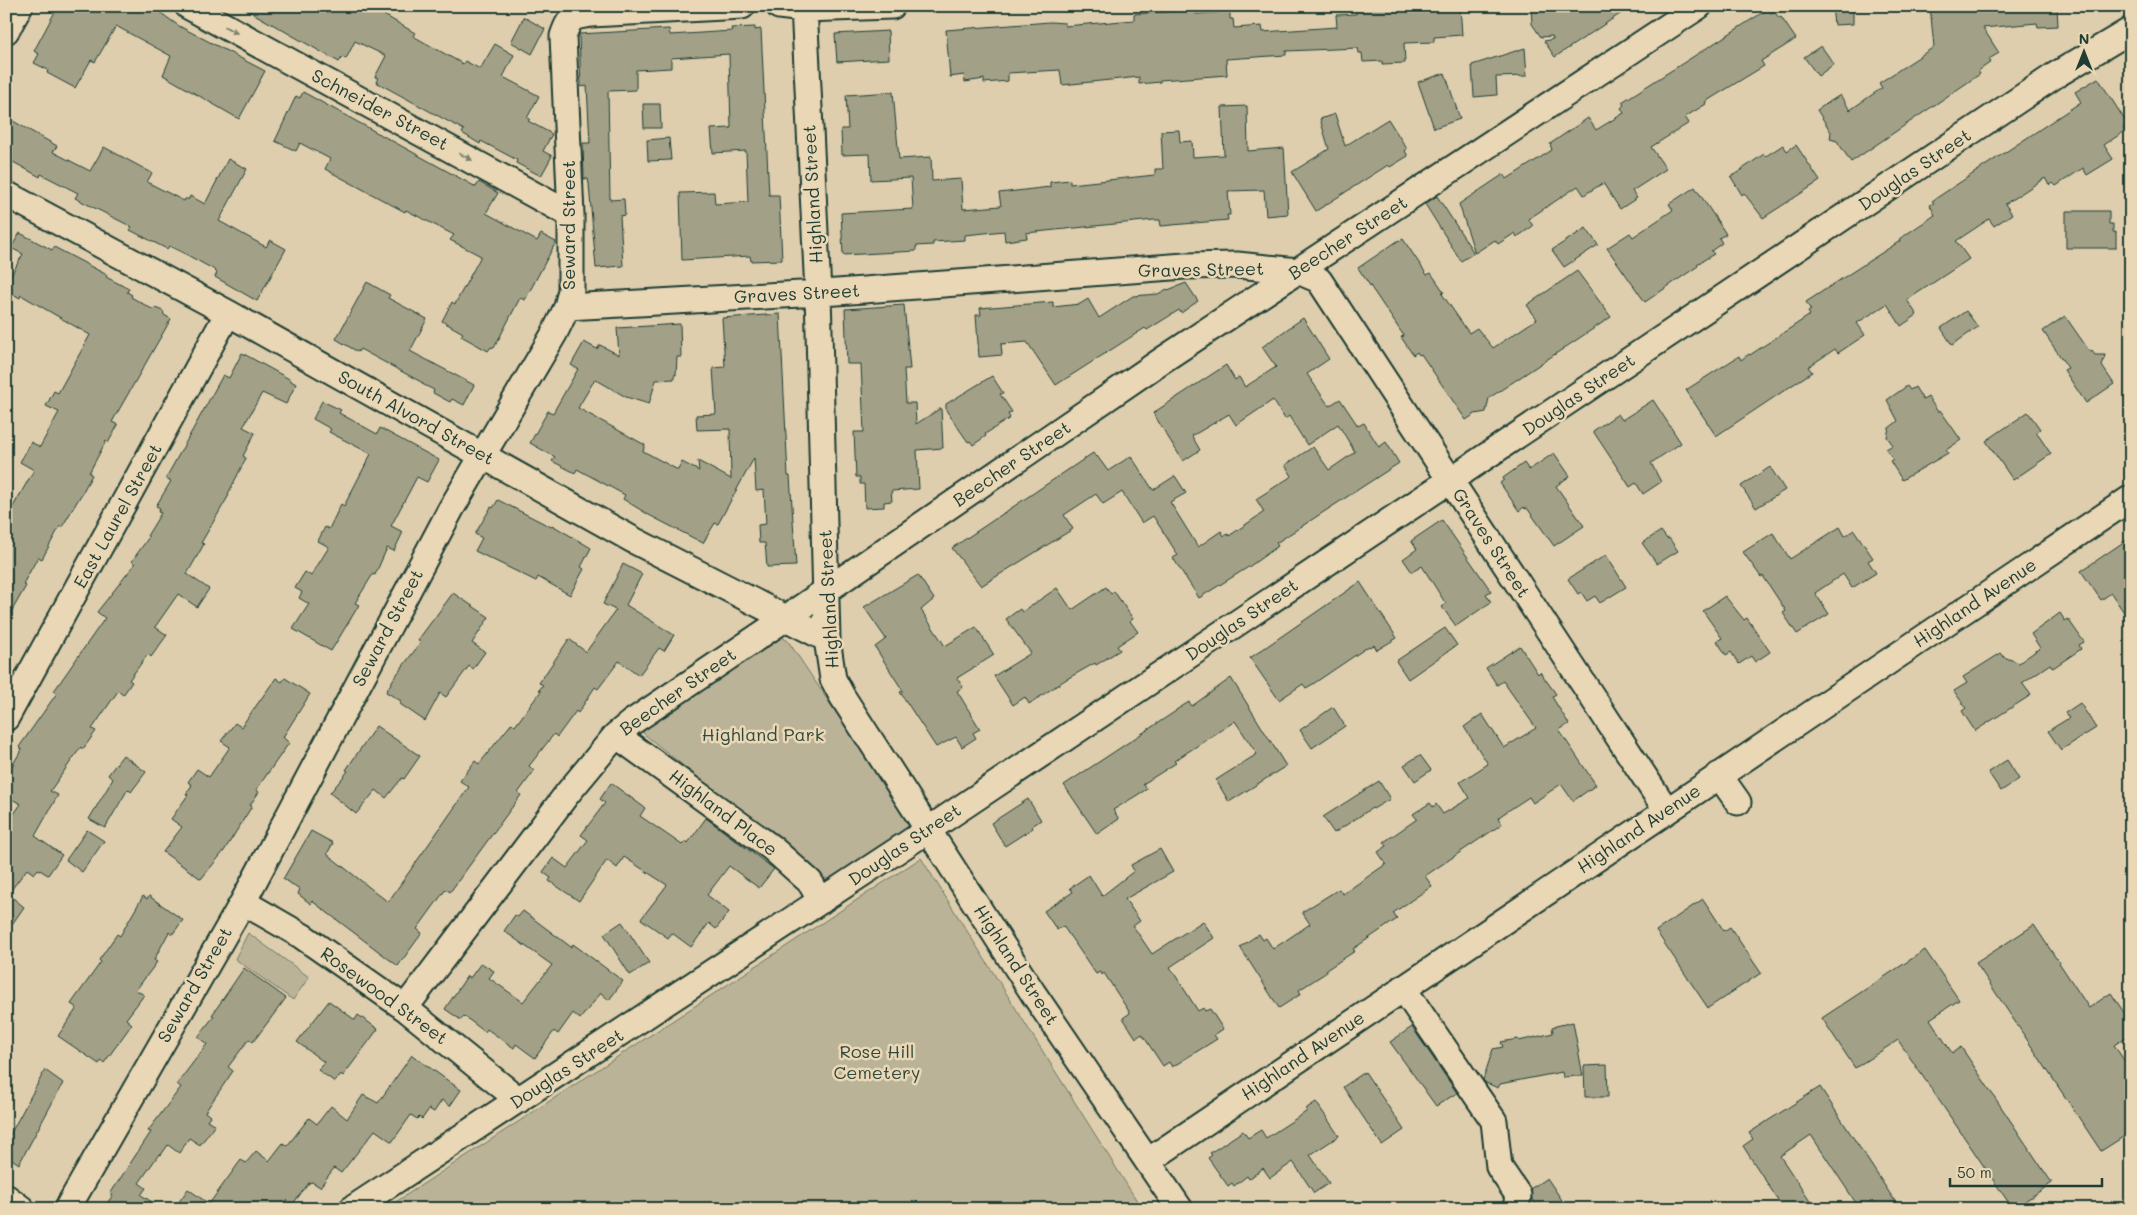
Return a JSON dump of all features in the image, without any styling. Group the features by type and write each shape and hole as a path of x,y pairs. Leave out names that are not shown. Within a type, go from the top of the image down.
{"street":[{"path":"6,31 20,6"},
{"name":"Schneider Street","path":"188,6 571,215"},
{"name":"Seward Street","path":"67,1209 243,902 451,509 554,334 567,307 571,290 571,215 564,36 570,20 575,16 742,6"},
{"path":"779,6 804,8 892,6"},
{"name":"Beecher Street","path":"405,1008 561,802 616,734 1153,367 1699,6"},
{"name":"Highland Street","path":"804,8 818,293 828,639 834,679 842,696 1033,993 1180,1209"},
{"name":"Douglas Street","path":"352,1209 821,902 2054,76 2131,30"},
{"name":"South Alvord Street","path":"6,194 228,313 635,541 828,639"},
{"name":"Graves Street","path":"567,307 818,293 1185,266 1237,265 1298,271 1319,280 1667,810"},
{"name":"East Laurel Street","path":"6,718 228,313"},
{"name":"Highland Avenue","path":"1148,1161 2131,498"},
{"name":"Highland Place","path":"616,734 772,848 810,882 821,902"},
{"path":"1719,775 1738,802"},
{"name":"Rosewood Street","path":"243,902 302,936 405,1008 519,1100"},
{"path":"1403,988 1494,1121 1499,1166 1518,1195 1516,1209"},
{"path":"6,1197 22,1209"}],"green space":[{"name":"Highland Park","path":"780,636 788,641 908,820 908,829 832,879 823,878 644,734 642,727"},
{"name":"Rose Hill Cemetery","path":"921,858 1142,1209 385,1209"},
{"path":"248,933 309,977 293,1000 235,959"}],"building":[{"path":"58,6 151,6 179,26 265,71 239,119 163,75 171,56 116,26 95,62 91,60 75,88 47,73 48,70 34,63 39,54 34,51"},
{"path":"240,6 369,6 415,33 413,36 463,64 465,61 480,69 495,44 514,55 503,77 539,96 527,118 530,119 528,121 552,134 543,151 552,156 541,176 516,163 517,160 481,141 480,144 462,133 464,130 376,82 378,78 375,77 386,56 355,41 346,59 342,57 339,62"},
{"path":"1460,6 1462,35 1434,37 1434,42 1404,43 1405,63 1382,64 1382,61 1363,62 1362,53 1359,53 1358,48 1286,51 1286,55 1226,59 1227,75 1160,80 1160,82 1139,84 1139,77 1062,85 1060,70 1008,73 1008,81 984,83 984,79 965,82 964,75 950,77 946,30 1050,22 1065,23 1065,26 1134,20 1134,14 1195,10 1196,14 1230,12 1230,19 1233,19 1234,28 1262,26 1263,32 1337,27 1336,15 1356,14 1356,8"},
{"path":"1531,6 1632,6 1555,57 1544,41 1553,39 1552,36 1541,37 1532,24"},
{"path":"1832,6 1853,6 1853,24 1834,25"},
{"path":"1930,6 2057,6 2058,26 2038,27 2037,23 1983,28 1999,53 1989,59 1991,62 1978,71 1980,74 1851,162 1837,141 1830,139 1831,132 1817,110 1840,95 1850,110 1882,88 1879,83 1934,47"},
{"path":"1768,9 1771,13 1774,11 1779,18 1781,17 1796,39 1761,61 1764,66 1705,102 1706,104 1685,117 1689,123 1651,147 1666,169 1632,191 1637,198 1620,209 1603,183 1584,195 1578,186 1530,218 1529,220 1533,226 1517,237 1515,233 1498,244 1495,240 1475,253 1459,204 1504,174 1507,179 1552,150 1550,144 1588,118 1596,130 1624,113 1621,108 1624,105 1622,102"},
{"path":"524,17 545,29 532,54 511,42"},
{"path":"755,27 755,30 761,29 769,195 779,195 782,260 751,261 750,256 682,260 680,193 714,192 715,204 748,202 746,151 713,153 711,129 731,128 729,54 671,58 671,68 636,70 636,90 608,91 610,200 624,199 625,215 620,216 623,266 596,268 589,184 588,179 584,179 583,143 590,143 587,86 581,87 579,34 669,29 670,35 732,31 731,28"},
{"path":"888,31 889,59 837,62 835,34"},
{"path":"1821,46 1834,64 1818,76 1804,57"},
{"path":"1525,48 1527,76 1496,77 1497,95 1474,97 1472,65"},
{"path":"1445,73 1460,119 1434,128 1418,82"},
{"path":"2098,78 2128,125 2123,128 2125,131 2104,145 2113,159 2087,175 2083,168 2056,186 2053,183 2049,185 2045,178 2005,204 2012,214 1994,226 1989,219 1956,241 1969,259 1907,300 1917,315 1901,326 1887,304 1857,323 1865,335 1838,353 1835,349 1808,367 1812,372 1716,436 1686,390 1739,356 1741,360 1750,355 1810,315 1808,312 1811,310 1806,302 1900,241 1899,239 1935,215 1930,205 1934,203 1932,201 2081,102 2075,92"},
{"path":"303,92 476,187 479,182 498,193 486,213 537,241 541,234 556,242 525,300 520,298 494,348 491,347 488,351 461,336 463,333 442,321 452,302 455,304 481,256 450,240 454,235 406,210 405,212 325,169 330,159 300,143 296,151 275,141 296,96 300,98"},
{"path":"893,92 899,159 931,157 932,181 961,179 963,209 1001,206 999,193 1050,187 1050,182 1070,180 1070,184 1155,175 1155,169 1163,169 1161,131 1179,130 1180,142 1192,141 1193,157 1224,155 1222,107 1247,106 1248,151 1284,148 1288,214 1266,216 1264,190 1228,191 1230,215 1227,215 1228,220 1161,226 1160,220 1154,220 1026,233 1027,238 1005,241 1004,231 965,235 965,240 933,242 933,245 916,246 916,251 843,255 841,213 913,209 911,178 871,180 870,154 842,155 841,129 848,129 846,95"},
{"path":"643,104 660,104 661,128 644,128"},
{"path":"1335,114 1345,146 1388,119 1407,149 1405,151 1408,156 1390,167 1388,165 1316,211 1292,172 1329,149 1320,119"},
{"path":"6,117 57,146 53,152 90,171 104,147 152,173 147,182 184,201 189,199 190,196 205,204 228,159 247,169 219,221 266,247 270,240 286,249 257,301 215,277 217,273 213,269 180,251 169,246 167,249 130,230 132,227 75,198 78,193 41,174 40,177 6,158"},
{"path":"669,138 671,160 648,161 647,140"},
{"path":"1783,145 1787,151 1796,145 1820,181 1763,218 1744,193 1742,195 1731,177 1764,154 1766,156"},
{"path":"1695,187 1726,234 1719,238 1722,243 1711,251 1714,254 1645,302 1607,248 1630,233 1633,237 1673,210 1669,204"},
{"path":"1437,196 1474,253 1461,261 1425,204"},
{"path":"2066,211 2109,211 2109,224 2113,224 2113,232 2116,232 2116,248 2066,248"},
{"path":"1586,228 1598,245 1564,267 1552,250"},
{"path":"20,233 52,250 54,247 107,275 106,277 129,289 127,292 132,295 131,297 152,309 155,308 163,311 164,315 171,319 112,422 118,425 108,443 106,441 89,473 92,475 42,559 38,557 23,584 26,586 6,621 6,519 34,470 20,462 31,442 40,447 59,412 46,406 54,391 58,393 90,335 21,295 20,298 6,290 6,284 23,254 11,248"},
{"path":"1403,239 1427,275 1431,273 1444,292 1442,294 1469,333 1477,328 1493,348 1537,319 1527,305 1577,271 1611,317 1489,398 1486,412 1475,414 1466,420 1421,354 1419,355 1417,352 1413,355 1401,337 1404,336 1358,268"},
{"path":"367,282 390,295 388,298 427,319 410,351 474,385 464,405 452,399 450,402 433,393 434,390 423,383 360,349 358,352 336,339"},
{"path":"1186,283 1198,301 1181,313 1179,310 1147,330 1145,328 1056,385 1027,342 1001,344 1002,355 979,357 976,315 981,315 980,308 1053,302 1053,307 1080,304 1088,299 1099,318 1133,296 1158,294"},
{"path":"904,305 910,369 904,369 906,403 915,403 916,424 941,408 943,448 917,450 919,489 891,491 892,501 884,502 884,507 865,508 864,484 860,484 860,477 856,477 854,432 864,432 861,364 847,364 845,309"},
{"path":"1966,311 1978,327 1952,345 1941,328"},
{"path":"780,314 788,476 790,476 796,566 767,567 765,543 759,543 758,525 766,524 764,490 756,491 754,458 718,524 715,523 703,543 623,499 625,495 577,469 575,473 552,461 555,457 530,443 548,411 553,413 578,369 571,365 584,342 597,349 600,345 619,355 617,328 680,324 681,357 677,357 676,375 674,375 674,379 656,380 649,404 626,397 595,379 578,408 645,445 643,451 678,470 682,462 699,471 698,461 731,479 730,429 697,430 696,415 716,414 713,368 725,367 722,318"},
{"path":"2065,316 2090,352 2092,351 2095,355 2105,355 2102,366 2114,384 2086,403 2064,370 2068,368 2043,331"},
{"path":"1303,318 1329,359 1307,374 1329,406 1340,399 1358,426 1364,423 1379,447 1386,442 1399,463 1276,543 1278,546 1250,566 1199,598 1173,558 1178,555 1153,516 1142,523 1122,492 1103,504 1096,494 1064,515 1073,529 981,586 952,548 1093,453 1108,471 1131,456 1153,490 1175,476 1186,493 1170,502 1198,547 1221,531 1224,536 1228,534 1229,536 1264,512 1256,499 1292,476 1285,465 1313,447 1329,470 1355,452 1338,424 1307,445 1289,416 1285,419 1273,400 1236,425 1229,414 1192,436 1200,450 1183,461 1153,413 1226,365 1235,380 1239,377 1245,387 1276,367 1262,347"},
{"path":"242,353 296,384 286,404 262,393 243,427 255,433 243,456 246,458 229,495 201,543 204,544 187,574 209,589 197,607 178,594 155,627 167,635 151,657 148,654 129,680 132,682 123,695 118,691 92,729 96,731 83,749 81,747 50,791 58,795 35,836 62,855 48,875 38,869 34,874 27,869 8,894 24,907 6,933 6,825 21,804 6,796 6,776 22,749 19,747 57,693 54,691 105,618 97,612 135,564 132,561 149,537 147,536 161,513 158,512 160,508 156,506 171,481 166,478 223,375 229,378"},
{"path":"992,376 1003,393 1000,394 1012,412 1008,414 1010,418 985,434 986,436 973,445 970,441 968,442 946,410 946,404"},
{"path":"1907,386 1910,390 1915,387 1923,400 1928,397 1938,412 1940,410 1961,440 1946,450 1948,453 1902,480 1890,461 1893,459 1886,449 1893,445 1887,437 1889,428 1898,421 1887,400"},
{"path":"1653,400 1681,443 1651,463 1661,482 1643,494 1636,483 1630,487 1593,431 1618,414 1622,420"},
{"path":"322,401 341,410 339,413 377,434 380,428 439,460 427,482 417,477 391,526 403,532 394,551 387,548 375,575 373,574 355,603 359,605 331,651 293,629 309,604 299,598 302,592 295,588 305,572 311,576 329,547 318,541 325,527 329,529 341,504 344,506 371,454 329,432 331,429 313,419"},
{"path":"2028,412 2040,429 2036,432 2051,454 2013,480 1986,441"},
{"path":"1554,453 1570,476 1556,486 1584,526 1554,546 1527,508 1525,509 1524,507 1519,511 1500,483 1504,480 1503,478 1524,463 1529,470"},
{"path":"1770,467 1785,490 1756,508 1741,486"},
{"path":"498,500 551,527 552,525 591,548 581,567 584,569 570,595 538,577 536,581 475,551 482,538 475,534 491,507 493,508"},
{"path":"1442,520 1491,591 1486,594 1491,602 1456,626 1442,607 1446,604 1422,566 1412,572 1403,559 1417,549 1411,541"},
{"path":"1840,527 1845,536 1854,530 1873,558 1868,561 1876,573 1852,588 1843,574 1815,593 1829,614 1797,634 1783,613 1786,611 1763,576 1761,577 1743,552 1773,533 1790,559"},
{"path":"1661,531 1667,539 1669,538 1678,551 1657,564 1642,543"},
{"path":"2131,537 2131,623 2111,593 2101,600 2081,571"},
{"path":"1606,555 1626,587 1600,603 1595,596 1587,601 1581,592 1578,594 1568,579"},
{"path":"623,564 642,574 626,605 674,635 664,651 659,648 639,675 619,661 598,689 595,687 578,713 576,711 557,737 554,734 529,766 534,771 518,793 521,795 450,892 446,889 417,929 422,933 398,966 312,901 311,904 298,894 300,889 283,879 311,831 333,843 327,854 388,902 469,787 460,781 475,761 479,764 512,723 515,726 541,691 539,690 543,685 539,683 569,639 586,652 616,610 603,604"},
{"path":"918,575 934,599 921,610 945,646 976,627 994,655 957,678 963,687 957,691 980,729 973,733 976,738 962,747 956,737 936,747 900,692 903,691 875,647 886,639 864,607"},
{"path":"1360,582 1397,638 1377,650 1374,645 1369,646 1313,684 1306,688 1303,684 1279,700 1250,658"},
{"path":"1106,587 1111,594 1114,591 1133,619 1130,621 1138,632 1117,646 1120,650 1096,665 1095,663 1065,680 1029,704 1025,697 1013,705 994,676 1031,653 1006,619 1020,609 1022,612 1057,588 1072,610"},
{"path":"453,593 489,617 472,643 485,652 473,669 469,666 446,697 440,693 425,721 400,704 401,701 386,692 421,642 418,640"},
{"path":"1725,596 1744,620 1747,618 1770,652 1755,662 1751,656 1739,664 1731,652 1726,655 1717,641 1722,638 1703,611"},
{"path":"2060,613 2065,621 2068,619 2084,642 2079,645 2081,649 2053,668 2050,664 2022,683 2031,695 1975,731 1962,711 1966,708 1954,691 1967,683 1963,677 2001,653 2004,657 2019,663 2040,648 2031,634"},
{"path":"1445,628 1457,645 1408,679 1396,661"},
{"path":"1520,646 1538,674 1540,672 1556,694 1552,697 1569,724 1559,730 1596,785 1573,801 1561,784 1533,803 1529,797 1503,814 1498,818 1502,824 1425,876 1432,886 1393,913 1397,919 1353,949 1355,951 1299,990 1301,994 1279,1008 1240,947 1259,934 1263,940 1266,938 1273,949 1310,924 1302,912 1339,889 1343,894 1386,864 1378,852 1387,846 1384,842 1417,819 1413,814 1430,803 1433,807 1436,804 1443,814 1470,798 1460,782 1488,764 1464,727 1482,714 1504,748 1536,728 1503,681 1497,685 1486,668"},
{"path":"276,678 282,682 285,678 310,694 283,737 289,743 256,790 259,792 250,805 252,806 224,851 201,879 163,852 182,827 171,819 188,795 186,794 192,785 188,782 197,769 209,777 230,747 221,741 235,723 241,727"},
{"path":"1231,678 1286,766 1229,802 1216,780 1257,754 1235,721 1143,784 1147,789 1113,810 1119,819 1097,834 1064,785 1176,710 1189,702 1192,706"},
{"path":"2080,703 2096,728 2061,750 2048,731 2069,718 2065,713"},
{"path":"1333,707 1345,726 1312,748 1300,730"},
{"path":"376,726 420,756 404,779 402,778 386,798 376,790 356,814 330,793 348,771 346,770"},
{"path":"123,755 146,772 131,792 128,789 105,828 89,819 113,779 108,775"},
{"path":"1420,755 1431,770 1415,781 1404,765"},
{"path":"2007,760 2019,779 2001,791 1988,772"},
{"path":"1379,781 1390,799 1372,808 1334,833 1323,817"},
{"path":"611,783 645,808 640,816 682,845 686,841 688,843 706,818 774,869 759,888 729,866 707,895 729,912 716,929 709,923 691,947 672,933 668,938 641,919 667,885 624,857 617,868 607,860 579,901 549,881 551,878 543,872 553,858 567,868 588,840 581,835 605,803 600,799"},
{"path":"1028,799 1041,820 1032,826 1033,828 1005,846 991,823"},
{"path":"87,830 104,841 82,872 66,860"},
{"path":"1160,849 1173,872 1125,899 1140,921 1133,926 1152,954 1203,921 1214,938 1170,967 1198,1011 1203,1008 1205,1011 1210,1009 1223,1029 1214,1035 1217,1039 1172,1067 1169,1062 1163,1066 1142,1034 1136,1038 1123,1018 1130,1013 1104,973 1102,975 1100,972 1096,974 1063,926 1057,930 1044,911 1073,892 1070,888 1089,875 1102,896 1134,871 1131,865"},
{"path":"143,896 147,899 149,896 183,920 172,935 169,932 154,960 157,962 136,990 144,995 126,1019 132,1024 104,1063 101,1061 99,1064 58,1036 77,1008 71,1004 101,962 99,960 117,934 120,936"},
{"path":"1703,899 1724,931 1730,927 1761,973 1708,1008 1656,931"},
{"path":"523,911 571,947 573,944 623,981 609,1000 601,993 580,1019 573,1013 558,1034 554,1031 535,1058 516,1044 514,1048 487,1029 485,1032 464,1016 461,1020 445,1009 467,976 470,978 481,963 494,971 489,978 523,1002 552,965 504,931 515,915 518,917"},
{"path":"622,922 649,963 630,975 604,934"},
{"path":"2034,925 2089,1008 2111,993 2131,1023 2131,1034 2114,1045 2131,1071 2131,1132 2101,1151 1976,963"},
{"path":"1925,950 1959,1000 1930,1019 1952,1053 1961,1047 2052,1183 2013,1209 1898,1040 1855,1068 1822,1018"},
{"path":"244,968 286,998 253,1042 249,1039 228,1067 233,1071 205,1112 210,1116 207,1120 215,1125 200,1145 189,1138 179,1153 168,1145 161,1155 159,1154 139,1183 146,1188 141,1195 163,1209 103,1209 113,1195 110,1194 151,1132 148,1131 181,1087 177,1084 207,1044 198,1037 214,1016 212,1015"},
{"path":"329,1001 355,1020 358,1015 378,1029 343,1076 341,1074 335,1082 318,1070 324,1062 297,1042"},
{"path":"1573,1022 1583,1076 1563,1077 1562,1072 1500,1084 1498,1088 1483,1080 1493,1049 1503,1047 1501,1042 1518,1039 1519,1041 1553,1033 1552,1027"},
{"path":"1412,1027 1457,1093 1436,1106 1390,1042"},
{"path":"412,1055 461,1090 450,1106 442,1100 434,1112 429,1109 422,1119 419,1117 417,1119 411,1115 392,1142 375,1130 341,1173 334,1168 320,1187 312,1182 309,1183 292,1205 287,1200 280,1209 174,1209 188,1189 209,1204 241,1160 246,1163 256,1151 269,1161 283,1143 287,1146 309,1118 317,1124 331,1106 347,1119 363,1095 378,1103"},
{"path":"1607,1065 1608,1097 1585,1097 1584,1066"},
{"path":"45,1070 63,1083 19,1164 6,1155 6,1142"},
{"path":"1365,1072 1404,1130 1382,1145 1343,1087"},
{"path":"1820,1087 1900,1209 1860,1209 1811,1135 1780,1156 1815,1209 1784,1209 1743,1146 1753,1139 1749,1133"},
{"path":"1316,1102 1339,1136 1310,1155 1329,1183 1314,1193 1293,1162 1270,1178 1263,1168 1249,1179 1247,1176 1234,1186 1232,1183 1228,1186 1208,1158 1212,1155 1210,1153 1243,1131 1248,1138 1261,1130 1266,1138 1306,1112 1307,1108"},
{"path":"1547,1178 1568,1209 1539,1209 1532,1199 1530,1189"}]}
